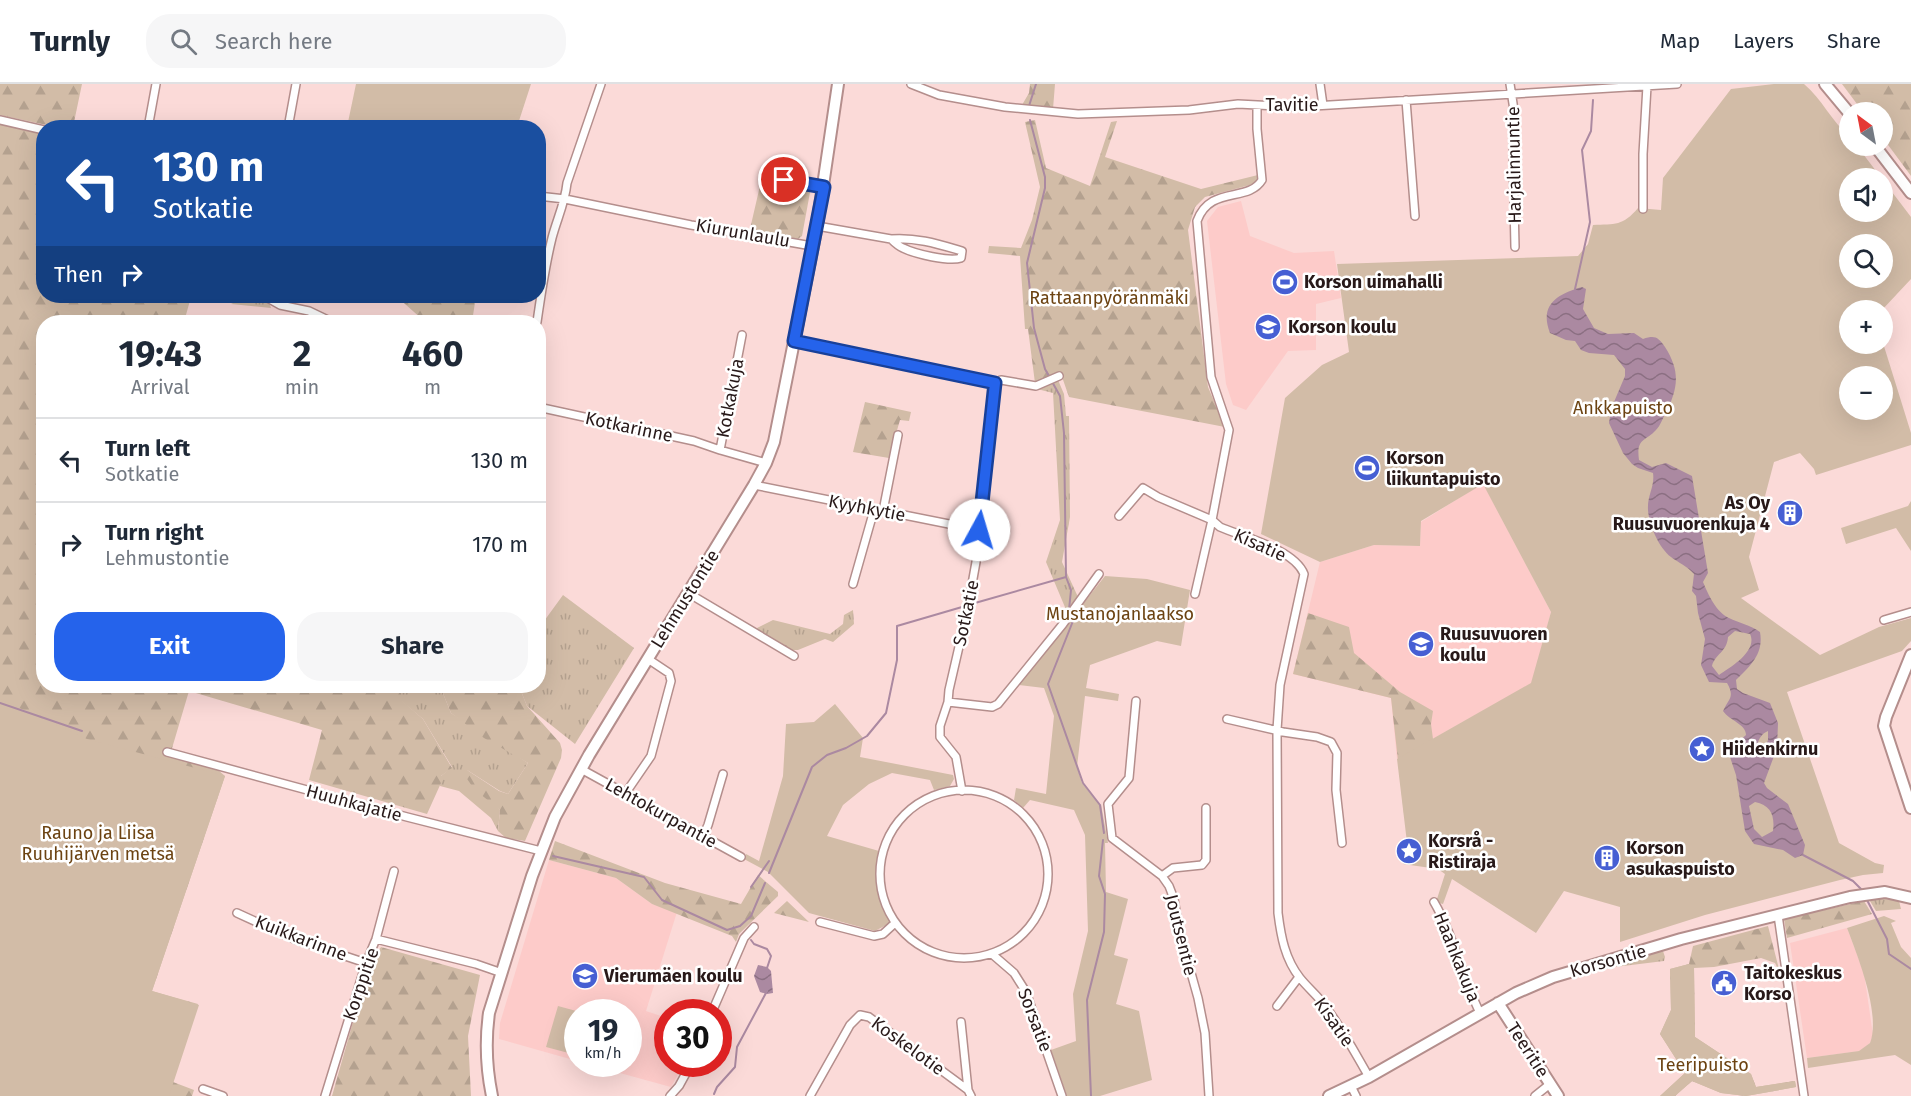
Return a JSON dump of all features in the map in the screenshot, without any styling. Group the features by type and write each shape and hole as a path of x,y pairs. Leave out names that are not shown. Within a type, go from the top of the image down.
{"main road":[{"name":"Lehmustontie","path":"492,1096 486,1067 486,1034 489,1013 541,851 555,817 581,769 754,485 766,464 774,442 824,187 838,84"},
{"path":"1825,84 1840,102"},
{"path":"1883,156 1911,193"},
{"path":"1911,655 1884,726 1911,808"},
{"name":"Korsontie","path":"1329,1096 1353,1091 1369,1077 1480,1013 1553,976 1682,939 1850,897 1885,892 1911,898"},
{"name":"Teeritie","path":"1498,1003 1558,1096"}],"street":[{"path":"149,120 156,84"},
{"path":"289,120 296,84"},
{"path":"546,260 565,199 567,183 601,84"},
{"name":"Tavitie","path":"911,84 939,95 1005,108 1077,114 1190,110 1238,104 1297,107 1677,84"},
{"path":"1320,84 1323,105"},
{"name":"Harjalinnuntie","path":"1510,84 1514,110 1515,247"},
{"path":"1643,209 1647,86"},
{"path":"1406,100 1415,216"},
{"name":"Kisatie","path":"1257,105 1262,180 1252,189 1213,201 1204,207 1197,221 1211,377 1229,430 1212,520 1220,527 1286,554 1296,561 1304,574 1282,669 1277,730 1278,913 1281,937 1286,954 1299,977 1338,1023 1369,1077"},
{"path":"0,120 36,128"},
{"path":"764,176 824,187"},
{"name":"Kiurunlaulu","path":"546,197 812,246"},
{"path":"817,226 891,239 918,239 962,250 961,258 954,260 910,251 900,248 891,239"},
{"path":"276,303 317,315"},
{"name":"Kotkakuja","path":"742,334 720,450 766,464"},
{"path":"794,341 995,383 1001,380 1036,386 1059,376"},
{"name":"Sotkatie","path":"962,791 956,757 940,737 942,714 948,702 967,612 979,530 995,383"},
{"name":"Kotkarinne","path":"546,409 694,441 720,450"},
{"path":"884,511 898,435"},
{"name":"Kyyhkytie","path":"754,485 979,530"},
{"path":"1119,516 1143,488 1158,498 1212,520 1195,594"},
{"path":"853,584 874,510"},
{"path":"948,702 992,706 998,704 1063,624 1099,574"},
{"path":"688,593 794,656"},
{"path":"1884,620 1911,612"},
{"path":"625,794 651,756 671,681 669,674 648,659"},
{"name":"Joutsentie","path":"1136,701 1129,778 1107,807 1110,831 1115,841 1162,876 1174,899 1179,930 1202,1017 1209,1096"},
{"path":"1227,719 1317,737 1335,746 1337,753 1336,790 1342,843"},
{"name":"Huuhkajatie","path":"167,752 541,851"},
{"name":"Lehtokurpantie","path":"581,769 741,857"},
{"path":"703,836 723,774"},
{"path":"962,791 993,795 1013,804 1034,827 1044,845 1048,862 1045,898 1030,926 992,954 969,957 936,954 907,936 895,923 880,886 885,844 893,829 907,812 921,802 940,794 962,791"},
{"path":"1162,876 1173,868 1202,866 1206,860 1206,808"},
{"name":"Korppitie","path":"325,1096 366,963 376,939 394,871"},
{"name":"Haahkakuja","path":"1434,902 1442,916 1480,1013"},
{"name":"Kuikkarinne","path":"237,913 294,939 366,963"},
{"path":"1778,915 1804,1096"},
{"path":"820,922 874,936 883,934 895,923"},
{"path":"718,999 744,938 754,927"},
{"name":"Kuikkarinne","path":"376,939 476,964 501,974"},
{"name":"Sorsatie","path":"992,954 1014,973 1026,992 1062,1096"},
{"path":"1277,1006 1299,977"},
{"name":"Koskelotie","path":"810,1096 850,1025 860,1015 869,1017 970,1093"},
{"path":"961,1022 970,1093"},
{"path":"670,1096 684,1077"},
{"path":"1535,1096 1551,1084"},
{"path":"203,1089 223,1096"}],"shaded area":[{"name":"Korson koulu","path":"1241,201 1250,236 1294,253 1334,251 1341,298 1316,304 1316,350 1288,351 1246,410 1233,405 1226,384 1207,221 1218,207"},
{"name":"Ruusuvuoren koulu","path":"1483,483 1551,612 1532,683 1397,759 1391,698 1293,674 1320,562 1374,545 1420,546 1421,522"},
{"name":"Vierumäen koulu","path":"549,860 616,878 652,904 677,912 646,1011 654,1014 654,1077 677,1077 671,1087 634,1077 642,1077 642,999 564,999 564,1057 499,1039 500,1023"},
{"path":"1847,928 1864,973 1873,1035 1870,1043 1860,1051 1807,1058 1790,943"}],"green space":[{"path":"0,84 82,84 74,120 36,120 36,123 0,115"},
{"path":"356,84 531,84 519,120 348,120"},
{"path":"1030,84 1055,84 1053,109 1022,105 1029,93"},
{"name":"Ankkapuisto","path":"1774,84 1804,84 1839,126 1839,156 1864,156 1874,168 1839,168 1839,222 1893,222 1893,193 1911,217 1911,279 1891,300 1839,300 1839,354 1886,354 1890,366 1839,366 1839,420 1893,420 1893,375 1911,433 1911,445 1816,475 1814,469 1800,453 1774,462 1749,557 1759,590 1741,598 1820,655 1879,627 1911,618 1911,641 1902,651 1787,692 1839,843 1875,863 1884,865 1883,873 1840,880 1705,915 1620,942 1620,907 1564,891 1536,933 1452,879 1443,904 1436,902 1445,874 1438,869 1403,864 1408,851 1397,759 1531,683 1551,612 1483,484 1421,521 1420,546 1374,545 1320,562 1261,534 1285,398 1322,365 1349,352 1337,264 1578,256 1588,244 1593,225 1618,223 1628,218 1638,208 1661,210 1663,178 1731,89"},
{"path":"1842,84 1911,84 1911,176 1893,152 1893,102 1856,102"},
{"name":"Rattaanpyöränmäki","path":"1035,120 1046,168 1090,186 1111,122 1117,121 1105,157 1201,189 1258,175 1256,182 1250,185 1205,197 1195,207 1188,230 1208,387 1225,427 1069,397 1061,374 1035,383 1028,329 1025,329 1020,256 988,253 989,246 1021,248 1032,220 1040,187 1025,122"},
{"name":"Rauno ja Liisa Ruuhijärven metsä","path":"0,124 36,132 36,303 189,303 186,315 36,315 36,693 188,693 170,755 218,770 225,776 152,991 198,1004 173,1082 194,1090 192,1096 0,1096"},
{"path":"762,177 811,187 802,236 798,239 750,229"},
{"path":"268,303 271,308 231,304"},
{"path":"404,303 475,303 473,315 417,315"},
{"path":"1058,380 1064,394 1066,416 1069,416 1070,517 1062,562 1078,597 1067,612 1046,562 1060,520 1053,393 1037,389"},
{"path":"865,402 911,412 909,421 900,420 889,458 853,452"},
{"path":"1911,501 1911,551 1896,528 1846,544 1841,528 1908,506"},
{"name":"Mustanojanlaakso","path":"1105,576 1147,579 1190,590 1181,646 1157,641 1090,665 1086,688 1119,694 1118,701 1085,696 1077,767 1082,783 1101,804 1108,843 1105,843 1106,892 1128,899 1114,955 1128,959 1116,1004 1139,1011 1152,1080 1100,1096 1067,1096 1051,1050 1076,1041 1073,994 1088,931 1085,835 1074,810 1030,800 1023,808 1014,800 1016,788 1046,794 1054,716 1044,688 1019,685"},
{"path":"563,595 634,648 575,744 527,706 522,693 546,693 546,618"},
{"path":"853,610 854,624 833,642 825,639 798,650 791,650 755,629 773,620 830,634 843,624 844,615"},
{"path":"1308,613 1349,627 1354,653 1400,692 1433,711 1431,724 1433,739 1404,814 1391,698 1293,674"},
{"name":"Rauno ja Liisa Ruuhijärven metsä","path":"196,693 400,693 401,700 423,719 452,768 441,776 441,783 427,814 309,780 322,730"},
{"path":"400,693 443,693 451,713 528,763 508,794 467,770 500,810 498,831 491,818 459,791 440,786 441,776 452,767 423,719 400,700"},
{"path":"443,693 522,693 527,706 560,743 561,758 525,841 506,838 498,831 500,810 474,789 461,770 467,770 499,791 508,794 528,763 484,738 451,713"},
{"name":"Rauno ja Liisa Ruuhijärven metsä","path":"0,699 87,739 225,776 152,991 199,1005 169,1096 0,1096"},
{"path":"835,704 863,738 860,757 953,775 954,779 950,786 934,790 930,780 892,773 869,784 843,805 827,836 879,851 877,870 879,888 887,914 892,922 875,931 809,913 768,872 744,859 746,854 759,861 783,776 786,724 814,722"},
{"path":"555,841 665,883 741,904 758,875 778,892 778,896 739,934 736,942 732,936 652,904 616,878 549,860"},
{"path":"1879,898 1899,901 1901,909 1876,911 1870,901"},
{"path":"787,901 809,922 774,913"},
{"path":"1864,901 1872,914 1787,938 1784,919"},
{"path":"1884,916 1896,921 1891,923 1901,947 1911,958 1911,1065 1895,1055 1808,1068 1807,1058 1859,1051 1870,1043 1873,1017 1867,986 1847,928"},
{"name":"Teeripuisto","path":"1768,926 1780,973 1775,963 1761,958 1714,967 1694,968 1695,1037 1751,1074 1756,1087 1795,1081 1796,1087 1746,1096 1721,1093 1692,1081 1675,1096 1660,1096 1685,1073 1660,1034 1671,1010 1670,969 1689,964 1693,946"},
{"path":"381,947 480,975 468,1036 471,1096 332,1096 370,962"},
{"path":"1663,951 1664,961 1615,967 1624,961"},
{"name":"Teeripuisto","path":"1689,964 1694,967 1695,1037 1751,1074 1756,1087 1795,1081 1796,1087 1746,1096 1721,1093 1692,1081 1675,1096 1660,1096 1685,1073 1660,1034 1671,1010 1670,969"},
{"path":"558,1006 564,1008 564,1052 546,1047"}],"water":[{"path":"1582,287 1586,289 1583,309 1594,328 1608,334 1634,333 1643,339 1656,338 1665,347 1674,364 1676,380 1673,396 1659,426 1640,444 1639,460 1652,467 1666,463 1692,476 1708,573 1703,582 1705,587 1720,612 1760,632 1758,653 1736,680 1737,689 1770,703 1778,723 1777,748 1764,783 1788,804 1805,845 1803,855 1795,858 1783,850 1754,844 1745,831 1736,775 1729,754 1731,748 1746,735 1741,725 1723,711 1731,695 1727,683 1709,682 1701,665 1705,639 1696,596 1692,591 1694,574 1671,557 1659,542 1648,510 1653,473 1632,464 1623,453 1609,423 1611,409 1625,376 1625,369 1614,355 1589,353 1581,350 1575,341 1550,333 1547,315 1552,302 1565,293","holes":["1735,631 1750,634 1750,646 1742,658 1719,675 1712,666 1726,646 1728,637","1768,731 1768,740 1764,750 1760,751 1757,745","1755,802 1760,803 1771,812 1773,831 1762,837 1754,829 1749,806"]},
{"path":"758,965 767,967 771,971 773,993 760,992 754,976"}],"waterway":[{"path":"1029,106 1036,84"},
{"path":"1575,289 1590,222 1582,150 1591,131 1593,100"},
{"path":"1030,120 1045,177 1045,188 1027,263 1034,328 1045,369 1060,396 1064,433 1066,577 1071,590 1069,610"},
{"path":"975,603 1066,577"},
{"path":"769,873 812,767 827,755 846,748 867,736 886,713 897,660 897,626 962,607"},
{"path":"1073,621 1048,684 1083,783 1100,805 1104,833"},
{"path":"0,703 82,731"},
{"path":"1091,1096 1087,1000 1104,932 1105,894 1099,876 1103,840"},
{"path":"1803,855 1853,881 1862,890"},
{"path":"553,856 644,877 662,900 727,930 740,926 751,916 765,883"},
{"path":"751,887 769,861"},
{"path":"1866,898 1887,939 1889,954 1911,969"},
{"path":"751,940 754,944 767,949 771,956 767,968"},
{"path":"714,1094 717,1087 735,1067 737,1047 767,991"}],"place":[{"name":"Korson uimahalli","path":"1285,282"},
{"name":"Korson koulu","path":"1268,327"},
{"name":"Korson liikuntapuisto","path":"1367,468"},
{"name":"As Oy Ruusuvuorenkuja 4","path":"1790,513"},
{"name":"Ruusuvuoren koulu","path":"1421,644"},
{"name":"Hiidenkirnu","path":"1702,749"},
{"name":"Korsrå - Ristiraja","path":"1409,851"},
{"name":"Korson asukaspuisto","path":"1607,858"},
{"name":"Vierumäen koulu","path":"585,976"},
{"name":"Taitokeskus Korso","path":"1724,983"}],"route":[{"path":"784,180 824,187 794,341 995,383 979,530"}]}
